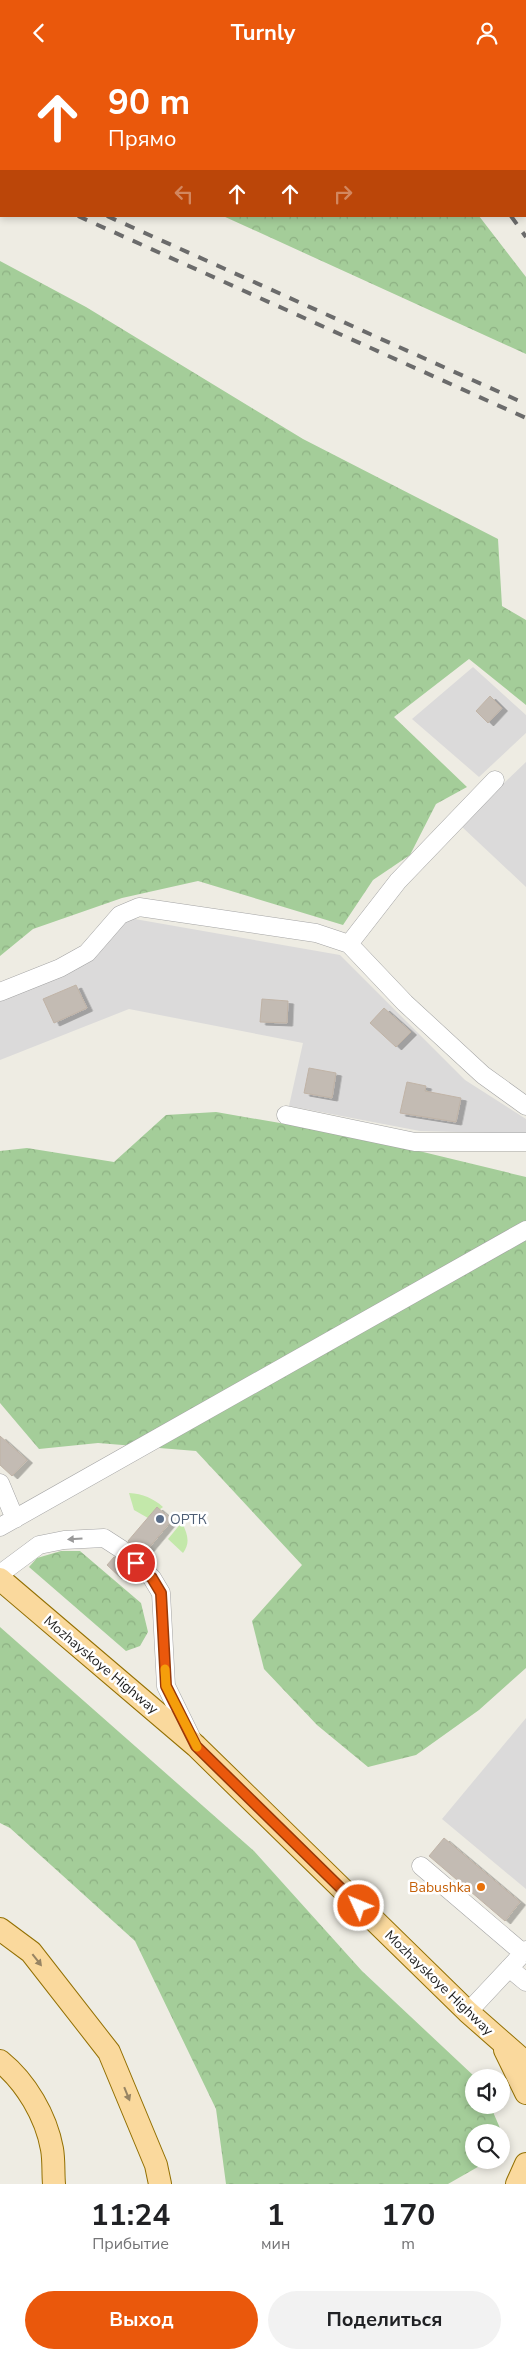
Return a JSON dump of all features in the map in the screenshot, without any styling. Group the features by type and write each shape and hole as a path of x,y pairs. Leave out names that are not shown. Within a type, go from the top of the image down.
{"main road":[{"name":"Mozhayskoye Highway","path":"0,1579 196,1746 468,2012 526,2063"},
{"path":"0,1929 31,1952 109,2052 156,2165 160,2184"},
{"path":"502,2043 526,2093"},
{"path":"0,2061 12,2070 38,2108 52,2149 54,2184"},
{"path":"517,2184 526,2164"}],"lane":[{"path":"349,944 398,881 495,780"},
{"path":"0,992 60,968 87,953 120,915 139,907 316,933 349,944 405,1003 483,1075 526,1106"},
{"path":"286,1115 415,1142 526,1142"},
{"path":"0,1483 7,1523 526,1230"},
{"path":"0,1574 39,1545 64,1540 104,1539 121,1549"},
{"path":"136,1563 152,1578 161,1593 166,1686 196,1746"},
{"path":"422,1866 525,1951 468,2012"},
{"path":"509,1968 526,1982"}],"shaded area":[{"path":"473,667 526,715 526,733 479,777 412,719"},
{"path":"526,762 526,887 460,825"},
{"path":"129,918 340,955 465,1080 526,1119 526,1134 420,1131 289,1106 303,1043 129,1009 0,1060 0,998"},
{"path":"526,1718 526,1889 442,1819"}],"green space":[{"path":"225,217 480,217 526,277 526,354"},
{"path":"0,261 86,307 303,439 498,539 502,606 526,620 526,705 469,659 394,717 467,787 436,804 410,855 373,880 343,925 198,881 122,898 33,929 0,956"},
{"path":"216,1112 361,1137 526,1177 526,1668 479,1710 416,1755 368,1767 317,1725 264,1669 252,1621 302,1565 196,1451 98,1443 39,1449 0,1403 0,1151 27,1148 114,1162 166,1115"},
{"path":"129,1493 148,1497 163,1507 148,1518 134,1510"},
{"path":"182,1522 188,1542 183,1553 168,1539"},
{"path":"61,1551 80,1551 141,1603 148,1632 140,1646 126,1651 29,1567 37,1558"},
{"path":"0,1627 254,1851 362,1971 466,2069 465,2114 494,2114 498,2124 465,2124 465,2169 474,2169 448,2184 226,2184 216,2109 135,1941 10,1828 0,1823"}],"building":[{"path":"490,696 502,708 488,723 476,711"},
{"path":"76,985 87,1008 54,1023 43,999"},
{"path":"262,999 288,1001 287,1023 260,1022"},
{"path":"384,1008 411,1032 396,1047 370,1023"},
{"path":"309,1068 336,1073 332,1098 304,1093"},
{"path":"407,1082 426,1086 425,1091 461,1098 456,1122 400,1113"},
{"path":"0,1436 27,1460 12,1476 0,1465"},
{"path":"157,1507 172,1520 143,1555 138,1553 130,1555 132,1549 128,1541"},
{"path":"114,1557 121,1560 127,1557 126,1566 129,1571 122,1579 107,1565"},
{"path":"444,1838 520,1902 505,1921 429,1856"}],"railway":[{"path":"80,217 526,418"},
{"path":"109,217 526,404"},
{"path":"512,217 526,237"}],"slow traffic":[{"path":"165,1669 166,1686 197,1747"}],"place":[{"name":"ОРТК","path":"160,1519"},
{"name":"Babushka","path":"481,1887"}],"route":[{"path":"136,1563 152,1578 161,1593 165,1636 166,1686 196,1746 359,1906"}]}
